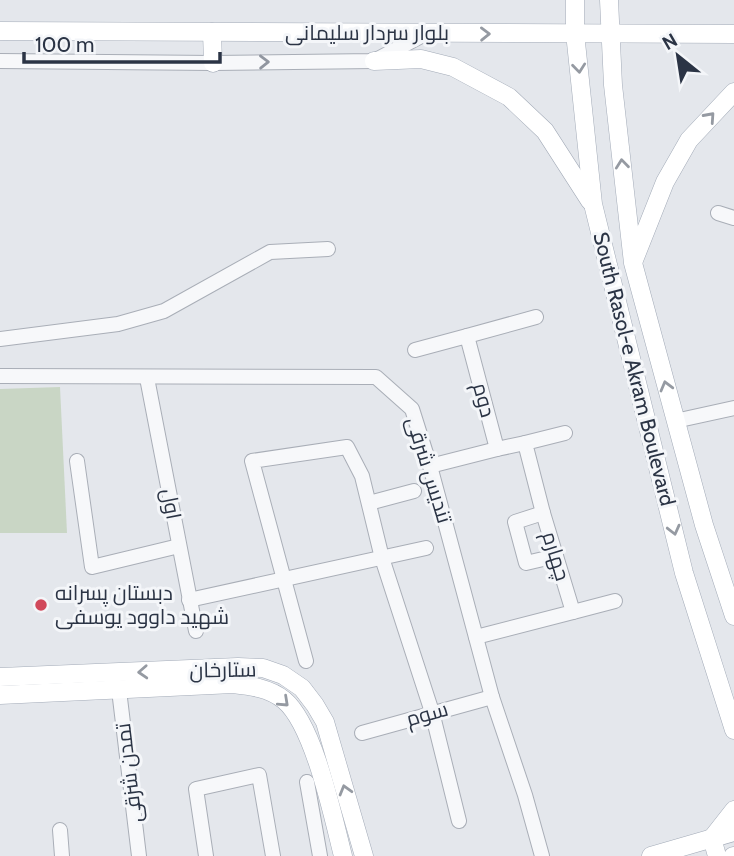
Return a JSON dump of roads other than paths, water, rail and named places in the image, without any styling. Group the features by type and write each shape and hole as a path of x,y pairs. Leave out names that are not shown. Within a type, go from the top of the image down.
{"main road":[{"name":"South Rasol-e Akram Boulevard","path":"575,0 575,33 593,204 684,573 734,730"},
{"name":"South Rasol-e Akram Boulevard","path":"610,0 613,85 633,263 704,525 734,616"},
{"name":"بلوار سردار سلیمانی","path":"0,31 734,34"},
{"path":"212,32 213,62"},
{"path":"374,61 421,59 453,67 509,97 545,131 593,204"},
{"path":"633,263 665,182 688,140 734,92"},
{"name":"ستارخان","path":"0,677 238,667 263,668 284,675 302,688 325,722 364,856"},
{"name":"ستارخان","path":"0,695 233,684 262,688 286,701 312,748 343,856"},
{"path":"712,838 734,810"},
{"path":"651,856 734,832"},
{"path":"712,838 717,856"}],"street":[{"path":"0,61 374,61 425,34"},
{"path":"718,213 734,218"},
{"path":"0,339 118,324 163,311 270,252 328,249"},
{"path":"415,350 536,317"},
{"name":"دوم","path":"467,336 497,449"},
{"name":"تندیس شرقی","path":"0,376 376,377 412,409 492,696 542,856"},
{"name":"اول","path":"147,378 195,631"},
{"path":"675,421 734,408"},
{"path":"430,466 565,433"},
{"name":"چهارم","path":"525,443 573,612"},
{"path":"306,661 252,461 347,447 362,476 382,558 432,712 459,821"},
{"path":"77,461 92,567 179,546"},
{"path":"369,503 414,491"},
{"path":"543,513 515,522 526,563 556,556"},
{"path":"190,600 426,548"},
{"path":"477,637 615,601"},
{"name":"تمدن شزقی","path":"119,690 139,856"},
{"name":"سوم","path":"362,733 492,696"},
{"path":"206,856 196,789 260,775 273,856"},
{"path":"307,782 320,856"},
{"path":"60,830 62,856"}],"place":[{"name":"دبستان پسرانه شهید داوود یوسفی","path":"41,605"}]}
